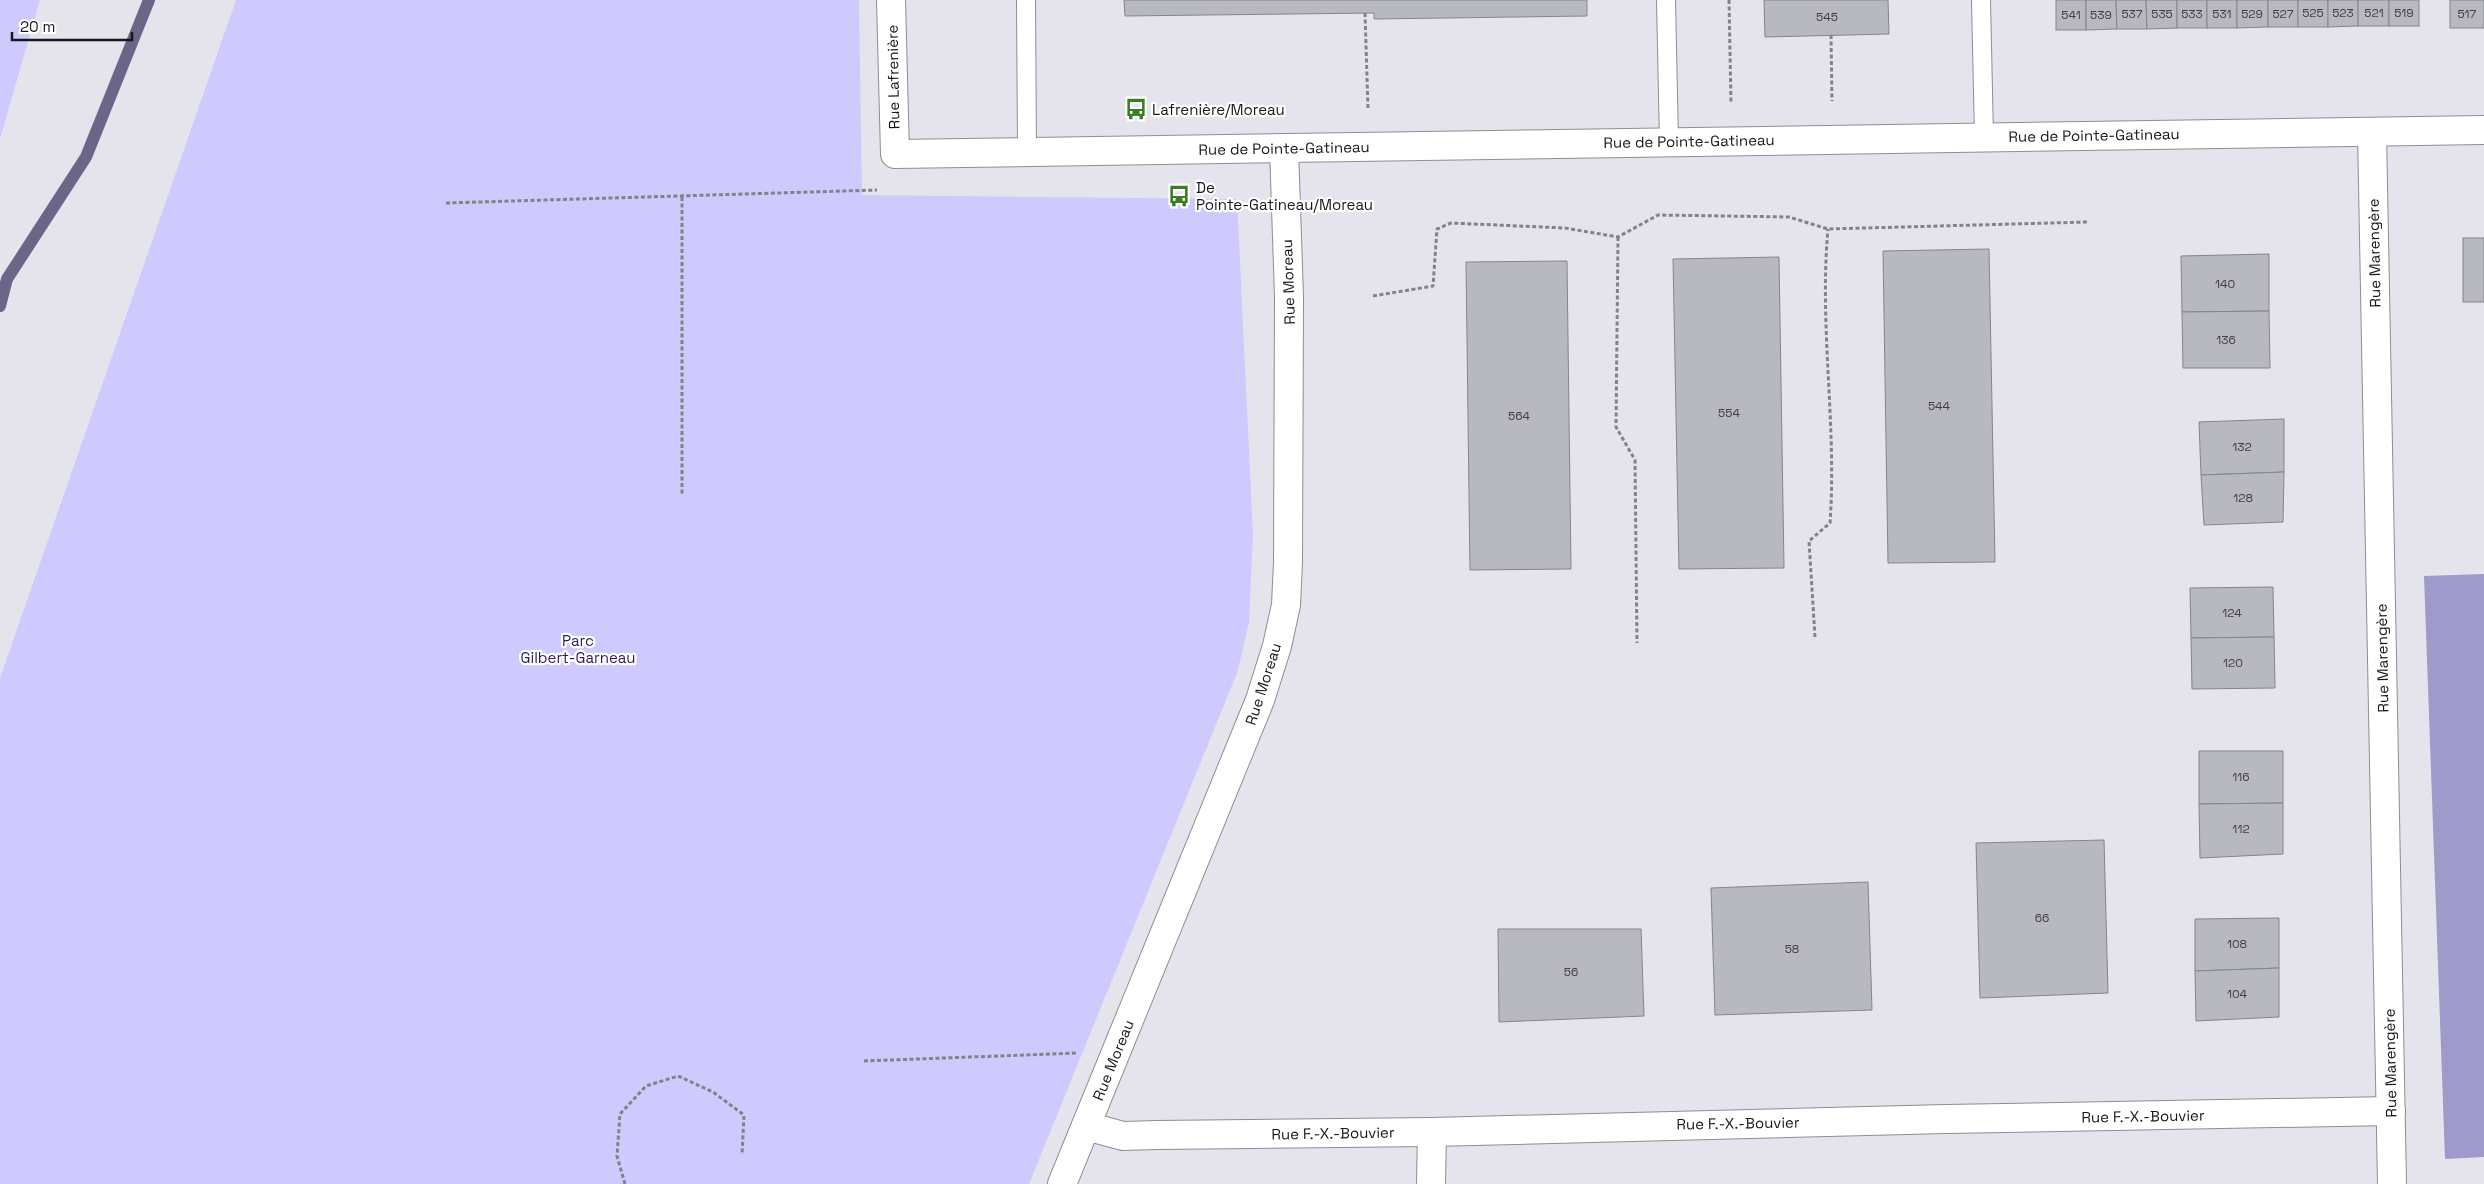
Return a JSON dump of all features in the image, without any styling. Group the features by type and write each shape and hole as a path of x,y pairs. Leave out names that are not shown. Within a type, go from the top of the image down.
{"street":[{"name":"Rue Lafrenière","path":"891,0 895,154"},
{"name":"Rue de Pointe-Gatineau","path":"895,154 1027,150 1284,148 2484,130"},
{"name":"Rue Marengère","path":"2372,132 2392,1184"},
{"name":"Rue Moreau","path":"1062,1184 1260,700 1277,646 1284,613 1289,511 1289,297 1284,148"},
{"name":"Rue F.-X.-Bouvier","path":"1086,1126 1123,1136 1432,1132 1898,1120 2391,1111"},
{"path":"1432,1132 1432,1184"}],"lane":[{"path":"1026,0 1027,150"},
{"path":"1666,0 1669,142"},
{"path":"1981,0 1984,137"}],"path":[{"path":"1729,0 1731,103"},
{"path":"1365,13 1368,109"},
{"path":"1831,35 1832,101"},
{"path":"446,203 877,190"},
{"path":"682,197 682,495"},
{"path":"1373,296 1432,286 1436,229 1451,223 1565,228 1618,237 1658,215 1789,217 1828,230 2087,222"},
{"path":"1816,637 1809,541 1830,523 1832,498 1830,404 1827,377 1826,257 1828,230"},
{"path":"1618,237 1616,427 1635,460 1637,643"},
{"path":"864,1061 1084,1053"},
{"path":"625,1184 617,1156 620,1114 646,1086 678,1076 713,1092 744,1115 742,1155"}],"green space":[{"path":"0,0 40,0 0,139"},
{"name":"Parc Gilbert-Garneau","path":"236,0 859,0 862,195 1237,199 1253,534 1249,623 1237,673 1029,1184 0,1184 0,678"}],"shaded area":[{"path":"2484,574 2484,1157 2445,1159 2424,576"}],"building":[{"path":"1124,0 1587,0 1587,16 1374,19 1374,13 1125,16"},
{"path":"1764,0 1888,0 1889,34 1765,37"},
{"path":"2056,0 2086,0 2086,30 2056,30"},
{"path":"2086,0 2116,0 2117,29 2086,30"},
{"path":"2116,0 2146,0 2147,29 2117,29"},
{"path":"2146,0 2177,0 2177,28 2147,29"},
{"path":"2177,0 2207,0 2207,28 2177,28"},
{"path":"2207,0 2237,0 2237,28 2207,28"},
{"path":"2237,0 2268,0 2268,27 2237,28"},
{"path":"2268,0 2298,0 2298,27 2268,27"},
{"path":"2298,0 2328,0 2328,27 2298,27"},
{"path":"2328,0 2358,0 2358,26 2328,27"},
{"path":"2358,0 2389,0 2389,26 2358,26"},
{"path":"2389,0 2419,0 2419,26 2389,26"},
{"path":"2450,0 2484,0 2484,28 2450,28"},
{"path":"2463,238 2484,238 2484,302 2463,302"},
{"path":"1989,249 1995,562 1888,563 1883,251"},
{"path":"2269,254 2269,311 2182,312 2181,256"},
{"path":"1779,257 1784,568 1679,569 1673,259"},
{"path":"1567,261 1571,569 1470,570 1466,262"},
{"path":"2269,311 2270,368 2183,368 2182,312"},
{"path":"2284,419 2284,472 2201,475 2199,422"},
{"path":"2284,472 2283,522 2204,525 2201,475"},
{"path":"2273,587 2274,637 2191,638 2190,588"},
{"path":"2274,637 2275,688 2192,689 2191,638"},
{"path":"2199,751 2283,751 2283,803 2199,804"},
{"path":"2283,803 2283,854 2200,858 2199,804"},
{"path":"2104,840 2108,993 1980,998 1976,843"},
{"path":"1868,882 1872,1010 1715,1015 1711,888"},
{"path":"2279,918 2279,968 2195,971 2195,919"},
{"path":"1498,929 1641,929 1644,1016 1499,1022"},
{"path":"2279,968 2279,1017 2196,1021 2195,971"}],"waterway":[{"path":"0,306 7,279 86,157 149,0"}],"place":[{"name":"Lafrenière/Moreau","path":"1136,109"},
{"name":"De Pointe-Gatineau/Moreau","path":"1179,196"}]}
